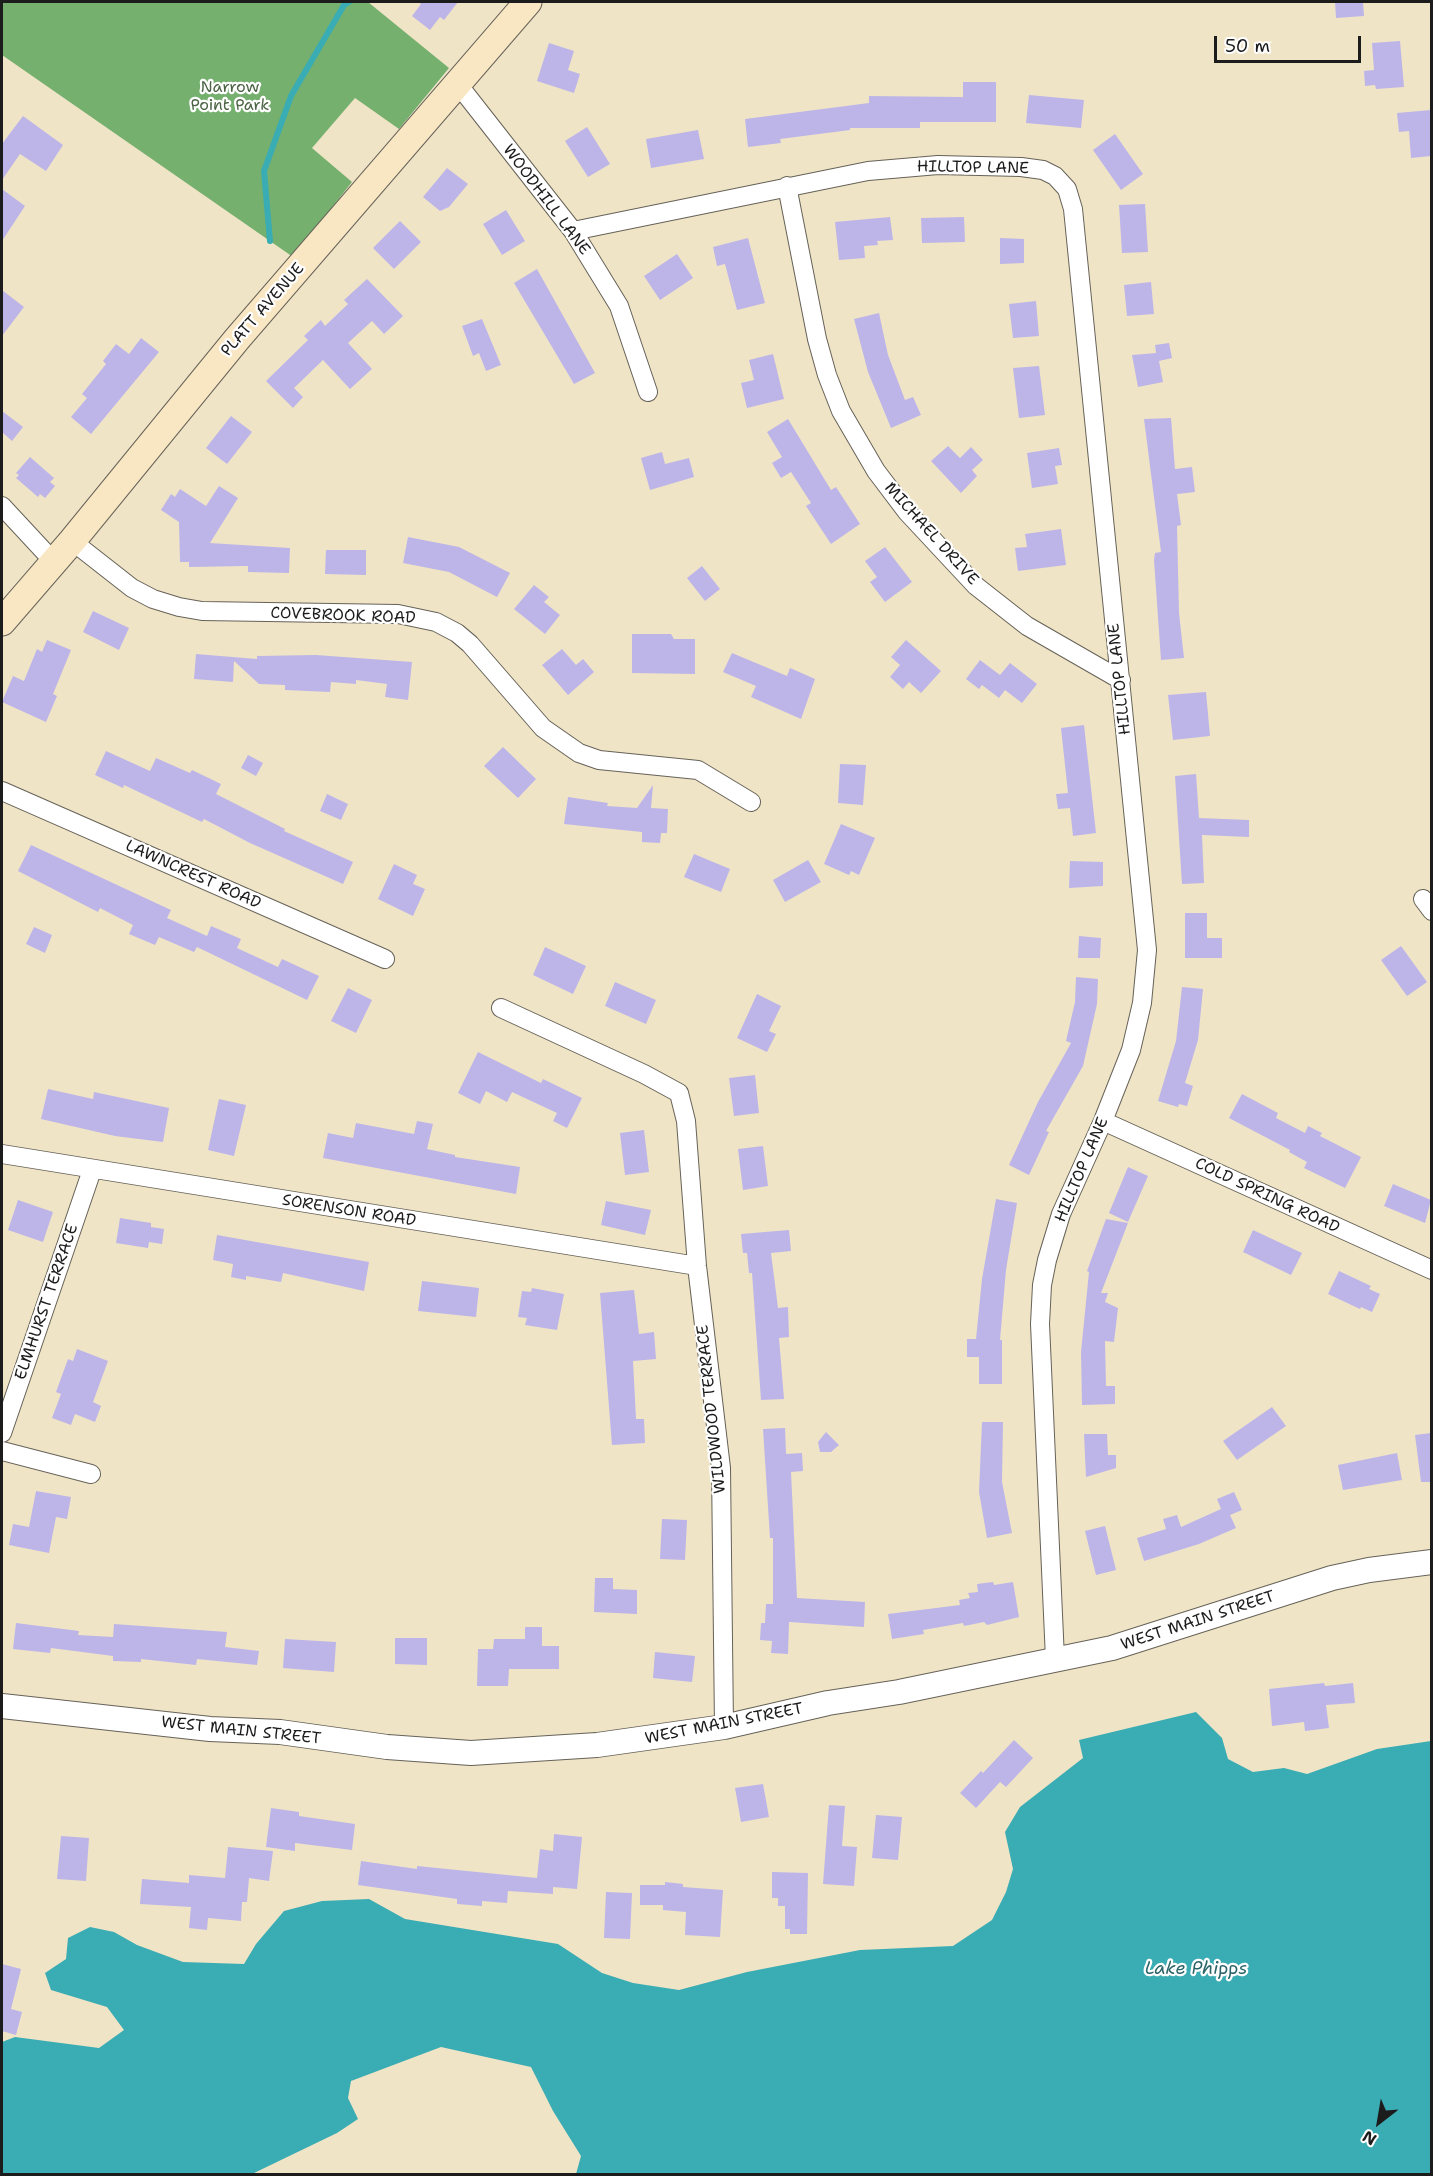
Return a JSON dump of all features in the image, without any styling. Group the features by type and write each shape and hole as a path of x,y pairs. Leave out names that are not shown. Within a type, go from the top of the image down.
{"main road":[{"name":"PLATT AVENUE","path":"2,622 72,542 237,339 528,2"}],"street":[{"name":"WOODHILL LANE","path":"457,83 573,231 619,306 648,392"},
{"name":"HILLTOP LANE","path":"573,231 868,171 938,165 1021,167 1043,170 1055,176 1067,189 1073,209 1147,950 1142,1003 1131,1050 1103,1122 1062,1214 1047,1260 1042,1285 1040,1324 1055,1659"},
{"name":"MICHAEL DRIVE","path":"787,186 817,339 827,375 841,411 876,471 907,512 976,586 1027,626 1120,680"},
{"path":"2,506 54,562"},
{"name":"COVEBROOK ROAD","path":"72,542 132,588 153,599 179,607 202,611 398,614 436,622 457,633 470,644 543,728 572,749 599,760 698,770 751,802"},
{"name":"LAWNCREST ROAD","path":"2,791 385,958"},
{"name":"WILDWOOD TERRACE","path":"501,1008 645,1074 679,1093 686,1120 697,1266 721,1468 724,1727"},
{"name":"COLD SPRING ROAD","path":"1103,1122 1431,1270"},
{"name":"SORENSON ROAD","path":"2,1154 697,1266"},
{"name":"ELMHURST TERRACE","path":"2,1433 92,1170"},
{"path":"2,1451 91,1474"},
{"name":"WEST MAIN STREET","path":"2,1706 210,1729 280,1732 387,1747 471,1753 597,1745 724,1727 828,1703 899,1692 1112,1648 1332,1578 1387,1567 1431,1562"}],"green space":[{"name":"Narrow Point Park","path":"2,2 368,2 449,68 399,129 355,98 312,148 352,182 293,257 2,55"}],"water":[{"name":"Lake Phipps","path":"1196,1712 1222,1738 1228,1759 1253,1772 1284,1768 1307,1774 1377,1749 1431,1741 1431,2174 576,2174 581,2156 553,2111 531,2067 441,2047 351,2081 348,2098 358,2119 337,2133 252,2174 2,2174 2,2042 15,2037 99,2048 124,2030 107,2007 51,1990 45,1973 66,1959 68,1938 90,1927 114,1932 137,1945 183,1962 244,1964 256,1944 284,1911 322,1901 369,1899 405,1919 558,1944 602,1973 633,1983 679,1990 747,1972 860,1950 953,1946 992,1920 1006,1892 1013,1869 1005,1832 1020,1807 1083,1758 1079,1740"}],"building":[{"path":"417,2 458,2 444,20 440,17 430,30 412,16 421,4"},
{"path":"1335,2 1363,2 1364,16 1336,18"},
{"path":"1400,41 1404,87 1376,89 1375,85 1365,86 1364,71 1374,70 1372,43"},
{"path":"549,43 574,51 568,70 580,74 574,93 537,81"},
{"path":"963,82 996,82 996,122 920,122 920,128 850,128 850,130 780,139 781,143 748,147 745,119 869,103 869,96 963,97"},
{"path":"1029,95 1084,100 1081,128 1026,123"},
{"path":"1431,110 1431,156 1411,158 1409,131 1399,132 1397,113"},
{"path":"23,116 63,145 46,171 20,154 2,180 2,144"},
{"path":"587,127 610,164 588,177 565,141"},
{"path":"698,130 704,159 651,168 646,139"},
{"path":"1115,134 1143,174 1121,190 1093,150"},
{"path":"447,168 468,184 449,207 440,211 423,197"},
{"path":"2,189 25,206 2,241"},
{"path":"1145,204 1148,252 1122,253 1119,205"},
{"path":"506,210 525,241 502,255 483,224"},
{"path":"890,217 893,240 877,241 878,245 864,246 865,258 839,260 835,222"},
{"path":"964,217 965,242 922,243 921,218"},
{"path":"400,221 421,242 394,269 373,248"},
{"path":"748,238 765,303 737,310 725,264 717,266 713,247"},
{"path":"1000,238 1024,239 1024,263 1000,264"},
{"path":"677,254 693,278 660,300 644,276"},
{"path":"537,269 595,373 574,384 514,283"},
{"path":"367,279 403,316 384,334 372,321 348,343 372,369 350,389 323,360 294,388 303,397 293,408 266,381 308,340 304,336 321,320 325,326 348,304 344,300"},
{"path":"1151,282 1154,314 1127,316 1124,285"},
{"path":"2,290 24,307 2,336"},
{"path":"1036,301 1039,336 1013,338 1009,304"},
{"path":"879,313 888,355 905,400 913,397 921,415 891,428 868,372 854,319"},
{"path":"482,319 501,365 486,371 479,353 473,356 462,326"},
{"path":"141,338 159,352 91,434 71,417 87,398 82,394 106,364 103,361 116,344 129,354"},
{"path":"1169,343 1172,358 1159,361 1163,382 1138,387 1132,355 1156,353 1155,345"},
{"path":"773,354 784,399 747,408 741,383 754,380 749,360"},
{"path":"1039,366 1045,415 1019,418 1013,368"},
{"path":"2,411 23,427 12,441 2,432"},
{"path":"231,416 252,432 227,464 206,448"},
{"path":"1171,418 1175,469 1192,467 1195,492 1177,494 1181,525 1177,526 1179,613 1184,658 1161,660 1154,560 1155,553 1161,552 1144,419"},
{"path":"788,419 831,490 836,487 860,524 831,544 806,506 811,503 791,472 781,478 772,463 782,457 767,432"},
{"path":"948,446 960,458 971,447 983,460 972,470 977,476 961,493 931,461"},
{"path":"1059,448 1062,465 1055,466 1058,484 1032,488 1027,453"},
{"path":"662,452 665,464 689,458 694,477 650,490 641,458"},
{"path":"30,457 54,478 50,482 55,486 45,498 40,494 38,497 16,478 19,475 16,473"},
{"path":"219,486 238,498 210,543 290,548 289,573 248,572 248,566 189,567 189,562 180,562 179,522 161,510 171,494 175,497 180,489 206,506"},
{"path":"1061,529 1066,565 1018,571 1015,548 1027,547 1025,534"},
{"path":"408,537 459,547 510,573 497,597 449,572 403,563"},
{"path":"885,547 912,582 885,602 870,582 877,577 865,561"},
{"path":"326,550 366,550 366,575 325,574"},
{"path":"702,566 720,589 705,601 687,578"},
{"path":"534,585 549,597 544,602 560,615 545,634 514,609"},
{"path":"93,611 129,628 119,650 83,632"},
{"path":"632,634 671,634 674,639 695,639 695,674 632,673"},
{"path":"47,640 71,650 53,694 57,696 46,722 2,702 13,676 24,681 37,649 42,652"},
{"path":"906,640 941,671 921,693 909,682 903,689 890,677 900,665 891,657"},
{"path":"562,649 576,665 583,659 594,672 568,695 542,665"},
{"path":"732,653 787,676 790,668 815,679 801,719 751,697 756,686 723,672"},
{"path":"196,654 257,659 257,656 316,655 412,662 408,700 385,697 387,684 356,680 356,684 331,682 330,692 285,690 285,685 259,684 234,661 233,682 194,679"},
{"path":"980,660 1000,675 1010,663 1037,684 1022,703 1005,690 999,698 982,685 979,689 966,679"},
{"path":"1206,692 1210,736 1173,740 1168,695"},
{"path":"1084,725 1096,833 1073,836 1070,808 1058,809 1056,794 1068,793 1061,728"},
{"path":"503,747 536,779 518,798 484,766"},
{"path":"106,751 150,771 156,758 190,773 192,770 221,784 216,794 285,829 284,831 353,862 343,884 250,843 204,819 202,822 124,785 123,788 95,775"},
{"path":"248,755 263,763 256,776 241,768"},
{"path":"840,764 866,765 863,805 838,803"},
{"path":"1196,774 1199,818 1249,820 1249,837 1202,835 1204,883 1182,884 1175,776"},
{"path":"653,785 651,808 668,809 667,833 661,833 660,843 642,842 642,832 564,824 568,797 608,803 607,806 637,808"},
{"path":"327,794 348,804 341,820 320,811"},
{"path":"841,824 875,838 859,875 851,871 849,875 824,864"},
{"path":"31,845 171,910 167,918 207,936 211,926 241,939 237,948 278,967 282,959 319,976 307,1000 197,947 194,952 159,937 155,945 129,934 133,925 100,908 98,912 18,871"},
{"path":"694,854 730,869 721,892 684,877"},
{"path":"808,860 821,882 785,902 773,880"},
{"path":"1070,861 1103,862 1103,886 1069,888"},
{"path":"394,864 417,875 413,884 425,889 413,916 378,899"},
{"path":"1185,913 1207,913 1207,938 1222,938 1222,958 1185,958"},
{"path":"34,927 52,935 45,953 26,944"},
{"path":"1079,936 1101,938 1100,958 1078,958"},
{"path":"1401,946 1427,982 1407,996 1381,960"},
{"path":"545,947 586,966 573,994 533,975"},
{"path":"1076,977 1098,979 1097,1004 1083,1066 1046,1131 1049,1132 1029,1175 1009,1165 1038,1102 1071,1043 1066,1041 1075,1002"},
{"path":"615,982 656,1000 646,1024 605,1006"},
{"path":"1182,987 1203,989 1198,1040 1185,1083 1193,1086 1187,1106 1179,1104 1178,1107 1158,1101 1176,1041"},
{"path":"348,988 372,1000 356,1033 331,1021"},
{"path":"757,994 781,1006 769,1031 776,1034 767,1052 737,1038"},
{"path":"478,1052 541,1083 543,1079 582,1098 567,1128 553,1121 557,1113 512,1092 507,1102 486,1091 480,1104 458,1093"},
{"path":"755,1075 759,1113 734,1116 729,1078"},
{"path":"48,1089 93,1099 94,1092 169,1108 163,1142 115,1136 41,1119"},
{"path":"1242,1094 1278,1113 1276,1118 1305,1133 1308,1126 1322,1133 1320,1136 1361,1157 1345,1188 1304,1168 1307,1162 1289,1152 1290,1150 1229,1118"},
{"path":"219,1099 246,1105 234,1156 208,1150"},
{"path":"417,1121 433,1124 427,1149 455,1155 455,1157 520,1167 516,1194 323,1158 328,1133 353,1138 356,1123 414,1134"},
{"path":"644,1130 649,1172 625,1175 620,1133"},
{"path":"763,1146 768,1186 743,1190 738,1149"},
{"path":"1128,1167 1148,1176 1128,1222 1109,1213"},
{"path":"1393,1184 1431,1200 1425,1223 1384,1206"},
{"path":"996,1199 1017,1203 1006,1270 1000,1340 1002,1340 1002,1384 979,1384 979,1357 967,1357 967,1339 976,1339 982,1279"},
{"path":"18,1200 53,1212 43,1242 8,1230"},
{"path":"606,1201 651,1210 645,1235 601,1225"},
{"path":"120,1218 151,1223 151,1227 164,1229 162,1244 149,1242 148,1248 116,1243"},
{"path":"1106,1219 1128,1223 1101,1293 1108,1293 1105,1302 1118,1308 1114,1342 1105,1341 1106,1386 1115,1386 1115,1404 1082,1405 1081,1352 1089,1272 1087,1271"},
{"path":"789,1230 791,1251 771,1253 778,1308 788,1307 789,1337 779,1338 784,1399 761,1400 752,1273 749,1273 747,1253 743,1253 741,1234"},
{"path":"1253,1230 1302,1253 1291,1275 1243,1252"},
{"path":"217,1235 369,1262 364,1291 283,1273 281,1282 246,1276 246,1280 231,1277 233,1264 213,1260"},
{"path":"1339,1271 1371,1286 1369,1289 1380,1294 1372,1312 1328,1294"},
{"path":"422,1281 479,1288 476,1317 418,1311"},
{"path":"532,1288 564,1294 557,1330 525,1325 527,1318 518,1317 522,1291 531,1292"},
{"path":"634,1290 639,1334 654,1332 656,1359 633,1361 636,1419 644,1419 645,1443 612,1445 600,1293"},
{"path":"77,1349 108,1361 93,1402 101,1406 95,1422 75,1414 71,1425 52,1418 61,1394 56,1392 68,1359 73,1361"},
{"path":"1272,1407 1286,1426 1237,1460 1223,1441"},
{"path":"982,1422 1003,1422 1002,1482 1012,1533 987,1538 979,1492"},
{"path":"785,1428 786,1454 802,1453 803,1471 791,1472 797,1598 865,1602 864,1627 789,1622 788,1654 771,1653 772,1641 760,1640 761,1623 765,1623 766,1604 773,1604 773,1538 770,1538 763,1429"},
{"path":"826,1432 839,1445 831,1452 820,1452 818,1442"},
{"path":"1431,1433 1431,1482 1421,1482 1415,1435"},
{"path":"1084,1434 1107,1434 1108,1455 1116,1455 1116,1468 1086,1477"},
{"path":"1397,1453 1402,1480 1343,1490 1338,1465"},
{"path":"36,1491 71,1497 67,1519 56,1517 49,1553 9,1545 13,1524 29,1527"},
{"path":"1234,1492 1242,1510 1230,1515 1236,1528 1199,1544 1144,1561 1137,1538 1166,1529 1163,1519 1177,1515 1181,1527 1221,1509 1217,1499"},
{"path":"662,1519 687,1520 685,1560 660,1559"},
{"path":"1105,1526 1116,1570 1096,1575 1085,1531"},
{"path":"595,1578 613,1578 613,1589 637,1590 637,1614 594,1612"},
{"path":"993,1582 994,1585 1013,1582 1019,1617 987,1625 984,1622 964,1626 963,1623 923,1630 924,1634 892,1639 888,1614 960,1605 959,1600 970,1598 968,1593 978,1592 977,1584"},
{"path":"16,1623 79,1631 78,1635 113,1637 114,1624 227,1632 225,1647 259,1651 257,1665 197,1659 196,1665 141,1659 141,1662 113,1661 113,1656 51,1648 50,1653 13,1649"},
{"path":"525,1627 542,1627 542,1646 559,1646 559,1669 509,1669 508,1686 477,1686 478,1649 493,1649 494,1639 525,1639"},
{"path":"395,1638 427,1638 427,1665 395,1664"},
{"path":"285,1639 336,1642 334,1672 283,1668"},
{"path":"655,1652 695,1656 692,1682 653,1678"},
{"path":"1324,1683 1325,1686 1353,1683 1355,1703 1326,1705 1329,1728 1305,1731 1304,1722 1272,1726 1269,1689"},
{"path":"1014,1740 1033,1758 1006,1787 1000,1782 976,1808 960,1793 981,1771 983,1773"},
{"path":"763,1784 769,1817 741,1822 735,1788"},
{"path":"829,1805 845,1806 842,1846 857,1847 854,1886 823,1884"},
{"path":"271,1808 299,1812 299,1816 355,1824 352,1850 295,1843 295,1851 266,1847"},
{"path":"876,1815 902,1817 898,1860 872,1858"},
{"path":"554,1834 582,1837 577,1889 553,1887 553,1894 508,1891 507,1903 482,1901 482,1906 457,1904 457,1899 358,1885 361,1861 417,1869 417,1866 537,1878 540,1849 553,1851"},
{"path":"61,1836 89,1838 86,1881 57,1879"},
{"path":"228,1847 273,1851 269,1881 249,1878 247,1902 242,1902 241,1921 208,1918 207,1930 189,1928 191,1907 140,1904 142,1879 189,1883 189,1875 225,1878"},
{"path":"772,1872 808,1873 807,1934 790,1934 790,1929 785,1929 785,1906 778,1906 778,1898 772,1898"},
{"path":"665,1882 683,1884 683,1887 723,1890 720,1937 685,1935 686,1912 663,1910 663,1905 640,1905 640,1885 665,1885"},
{"path":"606,1892 632,1893 630,1939 604,1938"},
{"path":"2,1964 21,1969 11,2009 22,2012 16,2035 2,2031"}],"waterway":[{"path":"270,241 264,171 291,96 344,5 349,2"}]}
